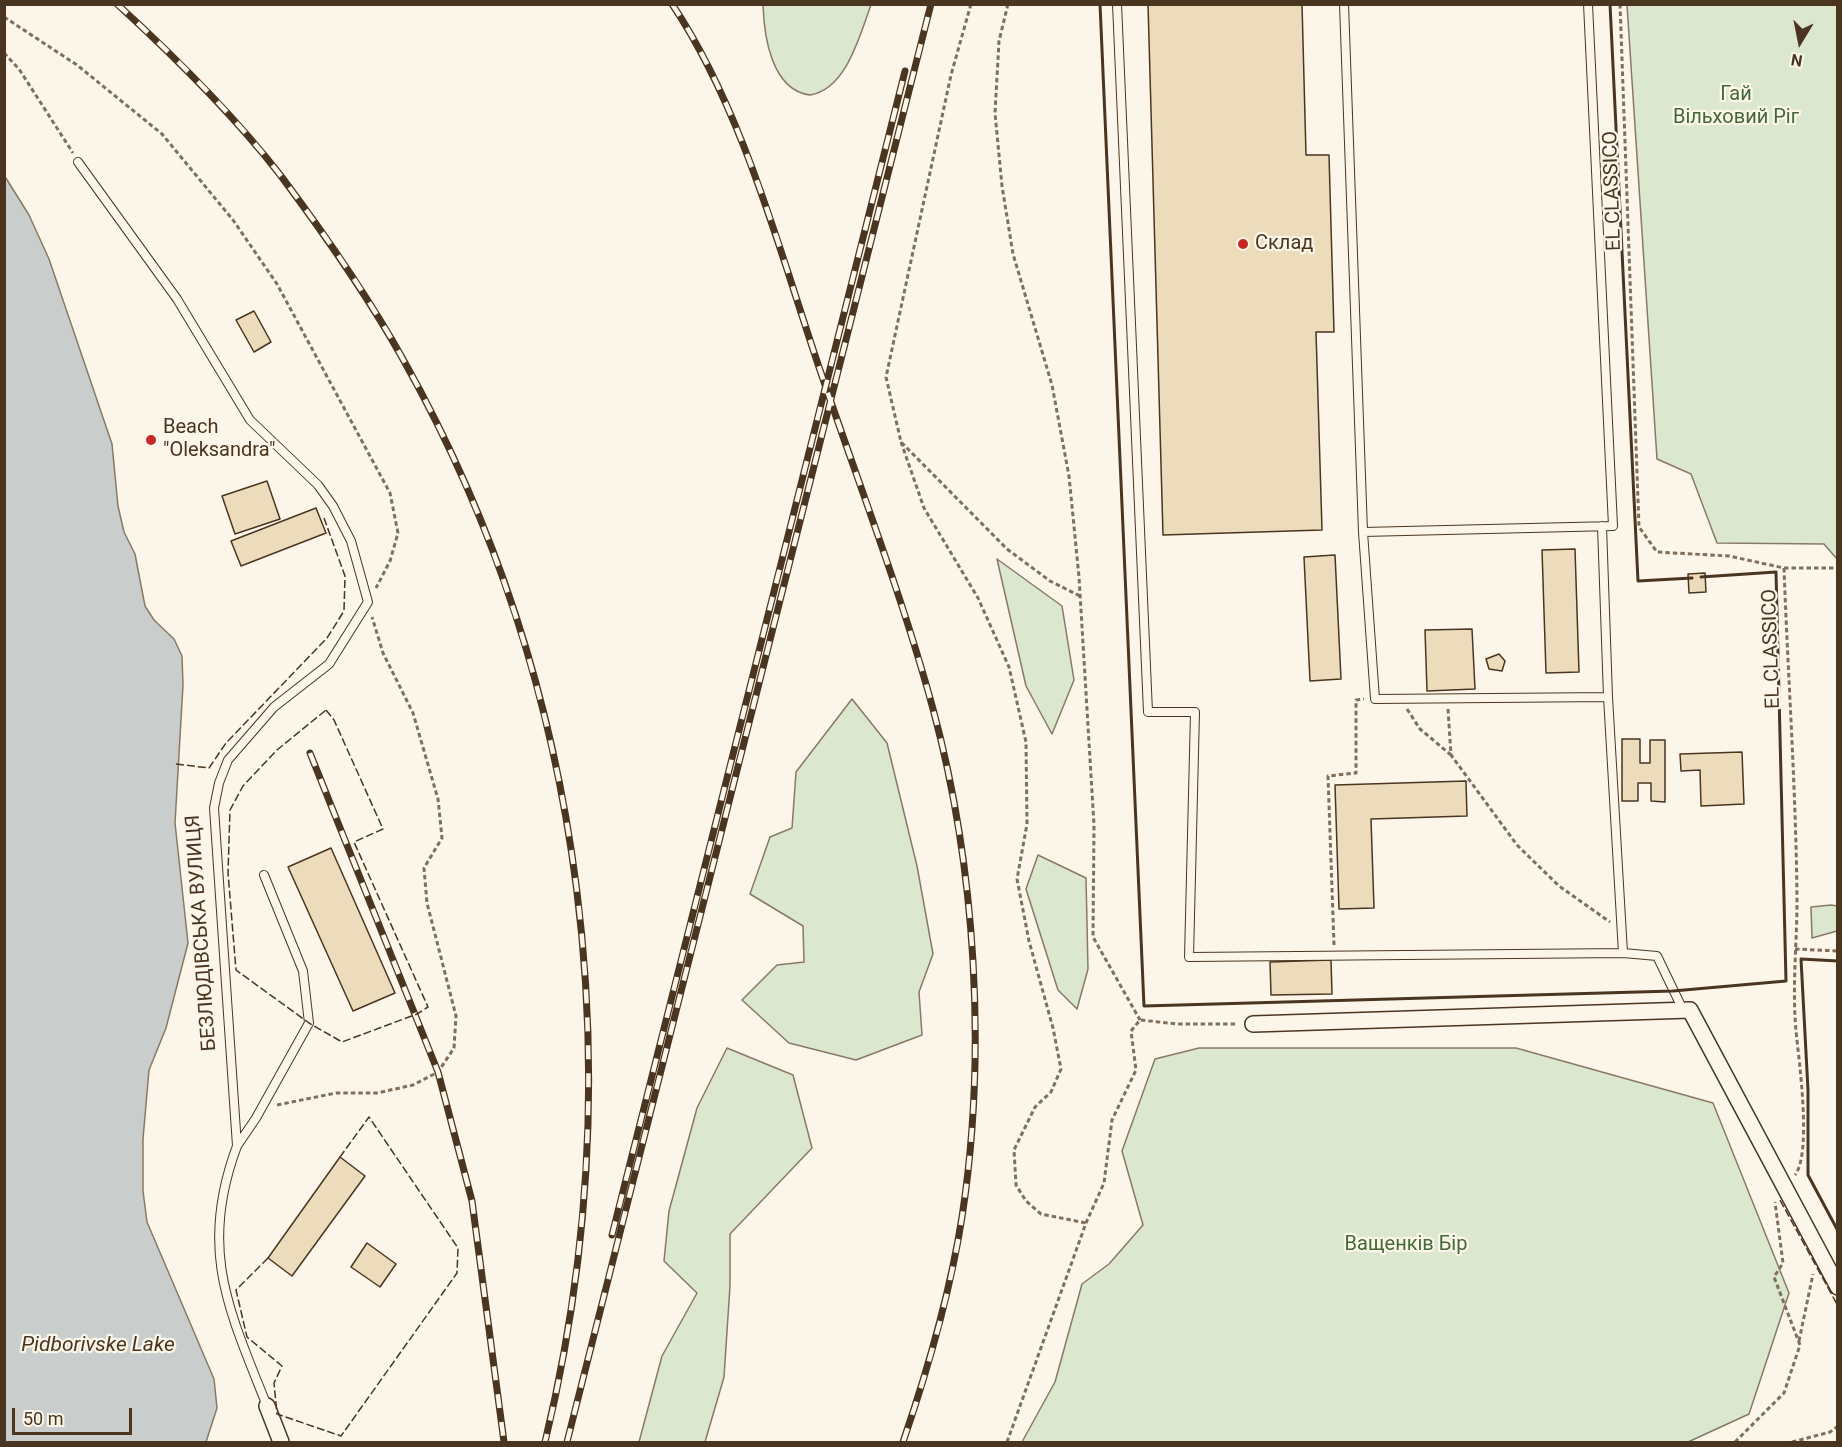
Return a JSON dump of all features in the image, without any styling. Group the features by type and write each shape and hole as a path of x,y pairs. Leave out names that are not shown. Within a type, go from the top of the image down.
{"street":[{"path":"1253,1024 1690,1010 1779,1192 1838,1287"},
{"name":"БЕЗЛЮДІВСЬКА ВУЛИЦЯ","path":"267,1406 281,1443"}],"lane":[{"path":"1117,4 1148,712 1195,712 1189,957 1623,953 1657,956 1683,1010"},
{"path":"1344,4 1363,532 1375,699 1608,697"},
{"path":"1363,532 1613,526 1588,4"},
{"path":"78,162 177,299 250,420 318,485 333,506 351,541 368,602"},
{"path":"1602,526 1608,697 1623,953"},
{"name":"БЕЗЛЮДІВСЬКА ВУЛИЦЯ","path":"267,1406 228,1307 220,1269 220,1215 225,1183 237,1146 214,808 219,783 228,760 274,707 329,664 368,602"},
{"path":"237,1146 262,1108 309,1023 303,970 264,875"}],"path":[{"path":"971,4 951,75 886,377 901,442 924,508 978,598 1008,667 1026,742 1027,824 1017,879 1029,942 1053,1028 1061,1070 1051,1092 1035,1107 1014,1150 1016,1185 1026,1202 1041,1214 1086,1222"},
{"path":"1008,4 999,41 994,113 1002,186 1013,254 1052,385 1069,476 1080,596 1094,825 1093,937 1140,1020"},
{"name":"EL CLASSICO","path":"1620,4 1639,527 1657,552 1730,556 1784,568 1797,902 1795,1020 1803,1100 1803,1150 1800,1168 1779,1192"},
{"path":"4,16 77,66 162,134 233,220 277,284 390,493 398,533 390,561 368,602 383,653 413,713 438,799 442,838 424,868 427,903 456,1016 454,1048 438,1072 413,1085 377,1093 336,1093 262,1108"},
{"path":"4,53 19,69 78,162"},
{"path":"901,442 1007,549 1050,581 1080,596"},
{"path":"1784,568 1838,568"},
{"path":"1334,956 1328,776 1356,773 1356,700 1375,699"},
{"path":"1400,699 1420,729 1451,755 1517,844 1559,886 1621,929"},
{"path":"1447,699 1451,755"},
{"path":"1795,949 1838,951"},
{"path":"1007,1443 1086,1222 1104,1183 1112,1120 1136,1070 1131,1031 1140,1020"},
{"path":"1140,1020 1178,1024 1253,1024"},
{"path":"1779,1192 1781,1210"},
{"path":"1779,1192 1783,1263 1774,1277 1799,1343"},
{"path":"1735,1443 1784,1393 1799,1343 1813,1272"},
{"path":"1792,1443 1830,1432 1838,1426"}],"green space":[{"path":"763,4 871,5 857,45 843,72 823,91 810,95 797,91 786,83 778,72 768,45"},
{"name":"Гай Вільховий Ріг","path":"1627,5 1837,5 1837,559 1824,544 1717,543 1691,474 1657,459"},
{"path":"997,559 1062,606 1074,680 1052,734 1026,686"},
{"path":"852,699 887,743 917,866 933,954 919,992 922,1035 856,1060 789,1043 742,1000 777,965 804,962 803,926 750,894 770,837 792,828 796,772"},
{"path":"1038,855 1086,878 1088,969 1077,1009 1058,990 1026,889"},
{"path":"1837,906 1837,931 1812,938 1811,907"},
{"path":"727,1048 793,1075 812,1148 730,1234 730,1286 724,1377 705,1442 639,1442 662,1356 697,1293 664,1261 669,1211 697,1108"},
{"name":"Ващенків Бір","path":"1199,1048 1516,1048 1713,1103 1789,1293 1749,1414 1688,1442 1022,1442 1055,1382 1082,1284 1109,1264 1143,1225 1122,1151 1155,1059"}],"water":[{"name":"Pidborivske Lake","path":"4,175 29,215 49,259 112,444 118,506 124,532 135,554 145,606 154,620 174,639 182,656 183,685 175,823 188,943 166,1028 149,1070 143,1139 143,1191 147,1222 214,1379 217,1408 206,1442 5,1442"}],"building":[{"name":"Склад","path":"1148,4 1302,4 1306,155 1329,155 1334,332 1316,332 1322,530 1163,535"},
{"path":"254,311 271,342 254,352 236,320"},
{"path":"267,481 280,519 235,534 222,496"},
{"path":"316,508 326,533 241,566 231,541"},
{"path":"1575,549 1579,672 1546,673 1542,550"},
{"path":"1335,555 1341,679 1310,681 1304,557"},
{"path":"1705,573 1706,592 1689,593 1688,574"},
{"path":"1472,629 1475,689 1427,691 1425,630"},
{"path":"1499,654 1505,661 1502,671 1489,669 1486,659"},
{"path":"1622,739 1640,739 1640,763 1650,763 1650,740 1665,740 1665,802 1651,801 1651,783 1638,783 1638,801 1622,801"},
{"path":"1742,752 1744,804 1701,806 1700,770 1681,771 1680,754"},
{"path":"1466,781 1467,816 1371,819 1374,908 1339,909 1335,785"},
{"path":"331,848 395,993 353,1011 288,867"},
{"path":"1331,960 1332,994 1271,995 1270,962"},
{"path":"340,1157 365,1176 292,1276 268,1258"},
{"path":"367,1243 396,1264 380,1287 351,1267"}],"railway":[{"path":"117,4 182,65 263,153 361,289 404,361 466,487 516,617 553,751 576,888 588,1026 586,1166 572,1304 545,1442"},
{"path":"672,4 697,45 740,136 775,231 921,666 948,770 959,833 968,897 973,961 975,1027 970,1155 962,1217 945,1303 903,1442"},
{"path":"567,1442 931,4"},
{"path":"612,1235 905,71"},
{"path":"310,753 438,1072 472,1201 504,1442"}],"fence":[{"path":"176,764 209,768 226,743 327,638 344,611 345,576 324,518"},
{"path":"326,710 334,720 383,829 354,842 428,1007 417,1014 342,1042 309,1023 236,970 228,873 230,810 243,786 277,750 326,710"},
{"path":"268,1258 236,1290 247,1337 282,1366 274,1383 277,1414 341,1436 457,1273 458,1248 369,1117 340,1157"},
{"path":"1780,1200 1838,1306"}],"wall":[{"path":"1100,4 1144,1006 1673,991 1786,981 1776,572 1701,577"},
{"path":"1610,4 1638,581 1692,578"},
{"path":"1838,961 1801,959 1808,1090 1808,1175 1838,1231"}],"place":[{"name":"Склад","path":"1243,244"},
{"name":"Beach \"Oleksandra\"","path":"151,440"}]}
